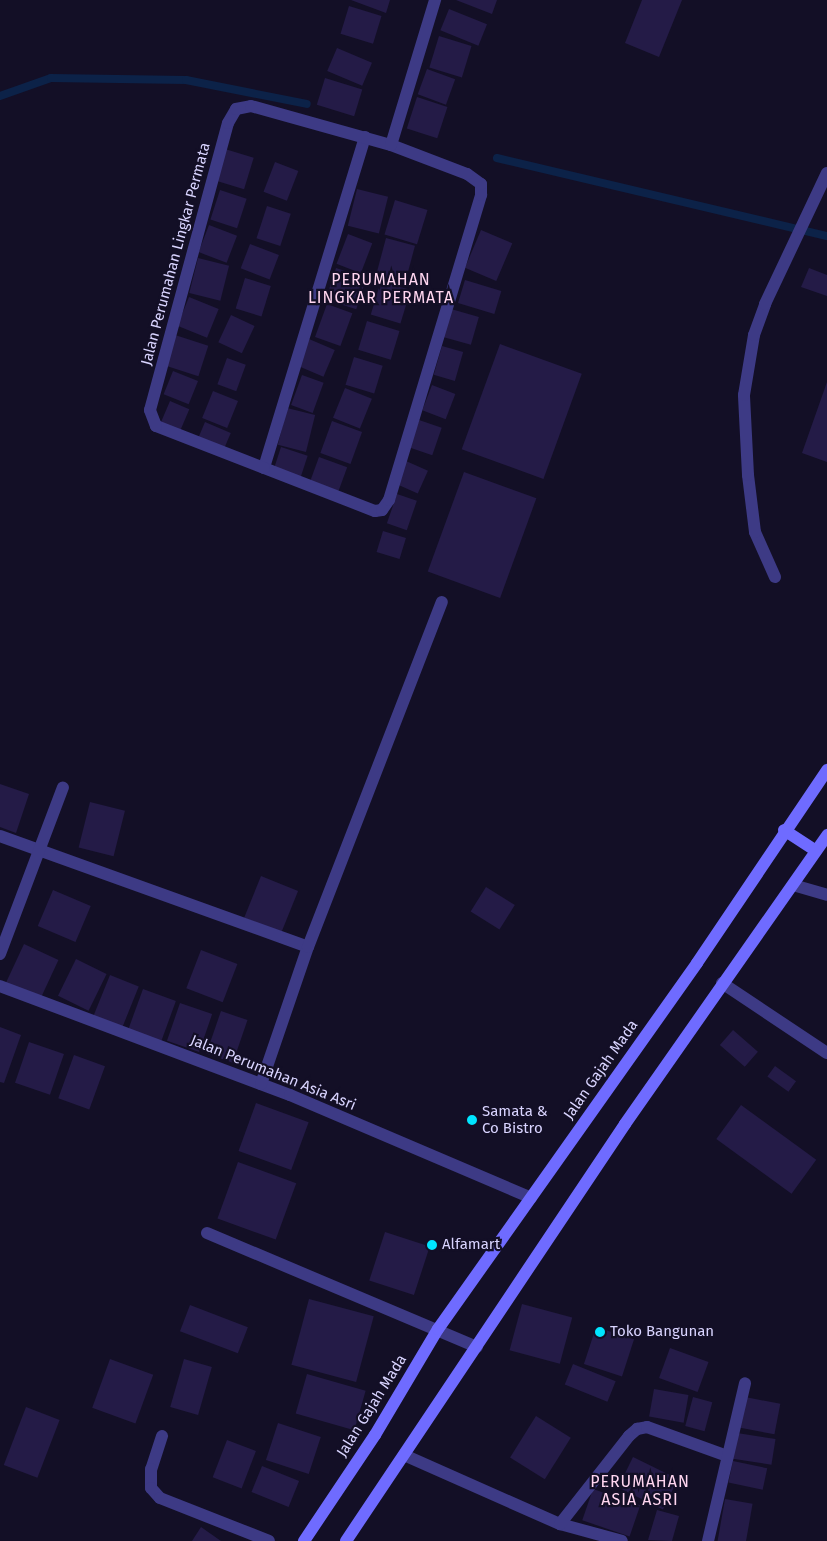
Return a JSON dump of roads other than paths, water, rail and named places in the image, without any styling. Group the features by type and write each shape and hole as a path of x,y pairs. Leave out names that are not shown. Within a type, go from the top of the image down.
{"main road":[{"name":"Jalan Gajah Mada","path":"304,1541 375,1435 438,1330 697,963 784,830 827,770"},
{"path":"784,830 816,851"},
{"path":"346,1541 536,1256 722,983 827,836"}],"street":[{"path":"391,145 400,108 435,0"},
{"name":"Jalan Perumahan Lingkar Permata","path":"251,106 391,145 467,174 478,180 481,188 478,206 389,500 382,510 375,511 156,426 150,410 228,123 236,109 251,106"},
{"path":"264,468 365,137"},
{"path":"775,577 755,532 748,475 744,395 754,335 765,304 827,173"},
{"path":"261,1084 308,947 442,602"},
{"path":"0,954 41,852 63,787"},
{"path":"0,836 308,947"},
{"path":"793,885 827,895"},
{"path":"722,983 827,1053"},
{"name":"Jalan Perumahan Asia Asri","path":"0,986 261,1084 531,1198"},
{"path":"207,1233 477,1347"},
{"path":"708,1541 745,1382"},
{"path":"560,1524 629,1436 637,1429 647,1428 727,1456"},
{"path":"162,1436 151,1469 151,1488 160,1498 269,1541"},
{"path":"404,1455 560,1524 622,1541"}],"waterway":[{"path":"0,96 51,78 186,80 307,104"},
{"path":"497,158 827,236"}],"place":[{"name":"Samata & Co Bistro","path":"472,1120"},
{"name":"Alfamart","path":"432,1245"},
{"name":"Toko Bangunan","path":"600,1332"}],"district":[{"name":"PERUMAHAN LINGKAR PERMATA","path":"381,289"},
{"name":"PERUMAHAN ASIA ASRI","path":"640,1491"}]}
